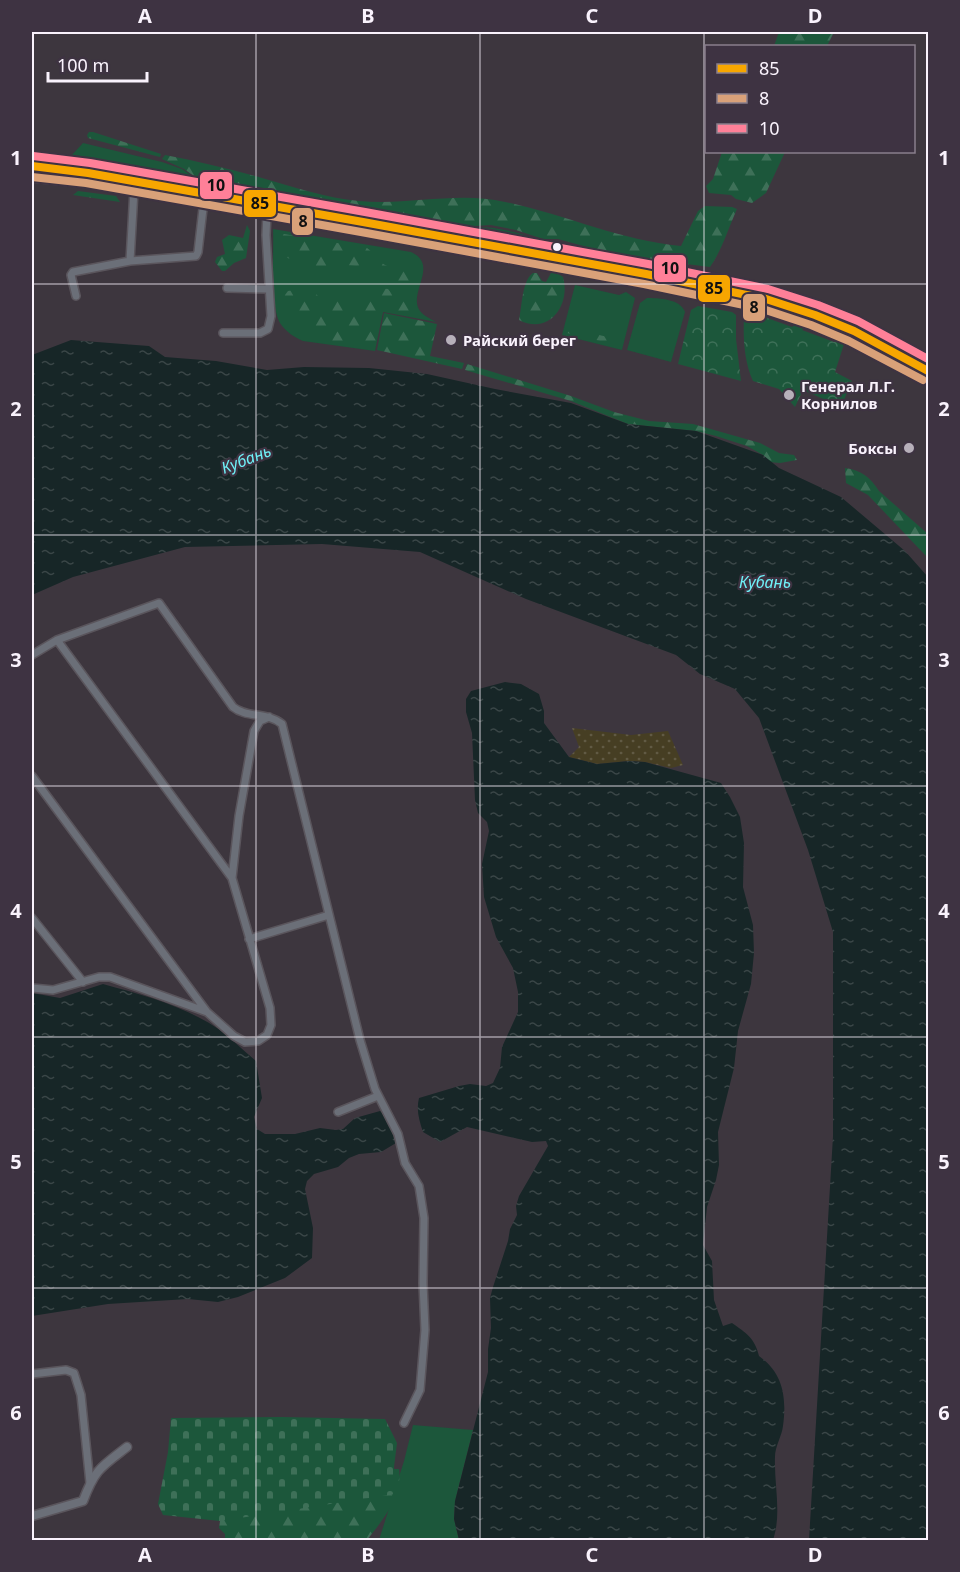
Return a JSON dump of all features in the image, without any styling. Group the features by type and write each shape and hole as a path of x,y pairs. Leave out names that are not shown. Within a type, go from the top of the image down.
{"highway":[{"path":"32,166 88,173 363,222 646,274 766,299 854,331 928,371"},
{"path":"32,176 82,181 204,200 765,305 851,337 928,378"}],"street":[{"path":"130,261 134,190"},
{"path":"76,296 71,275 73,272 130,261 196,256 204,200"},
{"path":"223,333 265,332 268,329 271,316 266,235 267,213"},
{"path":"227,288 269,289"},
{"path":"32,655 57,640 159,603 233,706 241,711 269,717 282,724 360,1040 378,1096 398,1134 405,1163 419,1186 424,1218 425,1330 420,1390 404,1423"},
{"path":"32,776 207,1012 234,1036 245,1042 263,1039 270,1031 272,1018 232,878 57,640"},
{"path":"232,878 239,816 254,731 260,721 269,717"},
{"path":"249,939 329,915"},
{"path":"32,918 83,982"},
{"path":"32,988 53,990 99,977 111,977 207,1012"},
{"path":"338,1112 378,1096"},
{"path":"32,1374 66,1370 74,1373 81,1395 90,1483"},
{"path":"32,1516 83,1501 98,1469 127,1447"}],"green space":[{"path":"779,32 834,32 828,45 774,45"},
{"path":"89,132 161,154 160,157 88,138"},
{"path":"83,143 162,162 182,169 204,184 249,192 264,199 72,166 69,163 71,156"},
{"path":"722,153 785,153 766,193 752,203 736,199 731,195 709,193 706,186 713,179"},
{"path":"165,155 226,168 347,200 395,202 469,198 505,202 636,239 681,246 698,211 705,206 737,209 710,267 686,264 649,264 558,239 543,239 491,225 429,229 280,199 248,190 218,187 204,183 184,169 162,159"},
{"path":"78,191 116,196 120,202 73,195"},
{"path":"247,225 250,231 246,258 222,271 215,262 217,257 225,254 222,240 229,235 243,238"},
{"path":"476,227 505,230 550,243 513,244 439,230"},
{"path":"273,229 411,252 423,264 417,304 422,313 436,322 383,312 375,351 303,341 296,338 282,326 277,315 274,292"},
{"path":"284,234 367,248 385,265 415,267 411,295 413,309 406,313 383,311 374,350 310,337 294,322 293,315 284,306 285,295 288,291 314,292 321,299 331,298 345,304 349,302 359,309 360,302 378,288 388,289 391,292 396,283 368,265 335,264 323,273 288,258 280,253 277,243 279,236"},
{"path":"533,273 537,273 542,281 546,282 551,273 557,273 563,277 565,288 561,307 548,321 540,324 530,324 519,320 527,281"},
{"path":"575,285 619,295 626,292 635,298 622,350 562,335"},
{"path":"647,298 674,302 679,304 685,312 671,362 627,350 640,303"},
{"path":"698,306 732,312 736,315 736,339 741,381 678,364 691,310"},
{"path":"572,311 576,312 577,318 574,327 582,332 610,337 621,336 621,344 567,333 569,314"},
{"path":"752,311 768,315 767,318 792,327 796,324 805,327 802,330 834,342 840,339 845,341 835,372 852,381 841,407 803,390 795,407 779,389 753,381 746,358 744,333 744,317"},
{"path":"384,313 437,324 430,356 464,363 462,369 377,350"},
{"path":"467,364 571,396 614,412 649,421 693,424 760,443 779,453 794,455 797,460 769,462 763,455 747,446 716,436 696,431 628,424 571,401 465,370"},
{"path":"845,468 865,475 879,491 928,534 928,558 868,495 846,483"},
{"path":"171,1418 385,1419 397,1443 394,1467 395,1494 220,1521 163,1515 158,1504 168,1452"},
{"path":"413,1425 473,1430 455,1501 454,1519 459,1540 379,1540"},
{"path":"394,1469 399,1469 395,1498 367,1540 225,1540 225,1534 219,1528 220,1521 226,1516 392,1485"}],"sand":[{"path":"572,728 631,735 668,731 683,765 671,768 629,761 597,764 569,757 579,747"}],"water":[{"name":"Кубань","path":"71,340 149,346 165,357 216,361 267,370 304,367 369,368 427,374 571,403 628,424 696,431 763,455 779,468 841,497 905,551 928,577 928,1540 809,1540 833,1136 833,932 808,850 759,718 735,689 700,674 676,655 526,599 420,552 322,544 185,547 73,577 32,595 32,355"},
{"path":"505,682 521,684 539,694 544,711 544,723 569,757 597,764 645,762 721,783 740,817 744,843 743,887 753,925 754,953 751,984 738,1031 734,1068 718,1132 719,1165 707,1207 703,1245 712,1261 714,1300 723,1326 732,1323 749,1336 759,1356 773,1370 782,1386 784,1415 775,1453 777,1520 773,1540 459,1540 454,1519 455,1501 488,1372 491,1328 490,1298 510,1229 517,1215 516,1206 519,1196 548,1146 546,1141 532,1142 467,1127 440,1142 423,1132 418,1111 419,1098 459,1086 470,1084 486,1086 493,1083 500,1068 502,1047 518,1012 518,992 513,968 496,937 484,897 482,864 489,831 487,822 478,813 475,800 472,733 466,712 466,699 471,691"},
{"path":"103,984 163,1002 193,1014 220,1030 256,1061 262,1098 254,1117 257,1129 265,1134 295,1134 320,1128 343,1129 355,1118 380,1111 386,1116 396,1143 381,1152 359,1154 349,1158 338,1167 314,1174 307,1181 305,1189 313,1228 312,1258 285,1278 238,1297 218,1302 188,1299 108,1304 32,1316 32,993 60,998"}],"transit line":[{"name":"10","path":"33,156 90,163 365,212 648,264 768,289 858,321 928,359"},
{"name":"85","path":"32,166 88,173 363,222 646,274 766,299 854,331 928,371"},
{"name":"8","path":"32,177 86,183 361,232 644,284 763,309 849,341 923,380"}],"place":[{"name":"Райский берег","path":"451,340"},
{"name":"Генерал Л.Г. Корнилов","path":"789,395"},
{"name":"Боксы","path":"909,448"}]}
